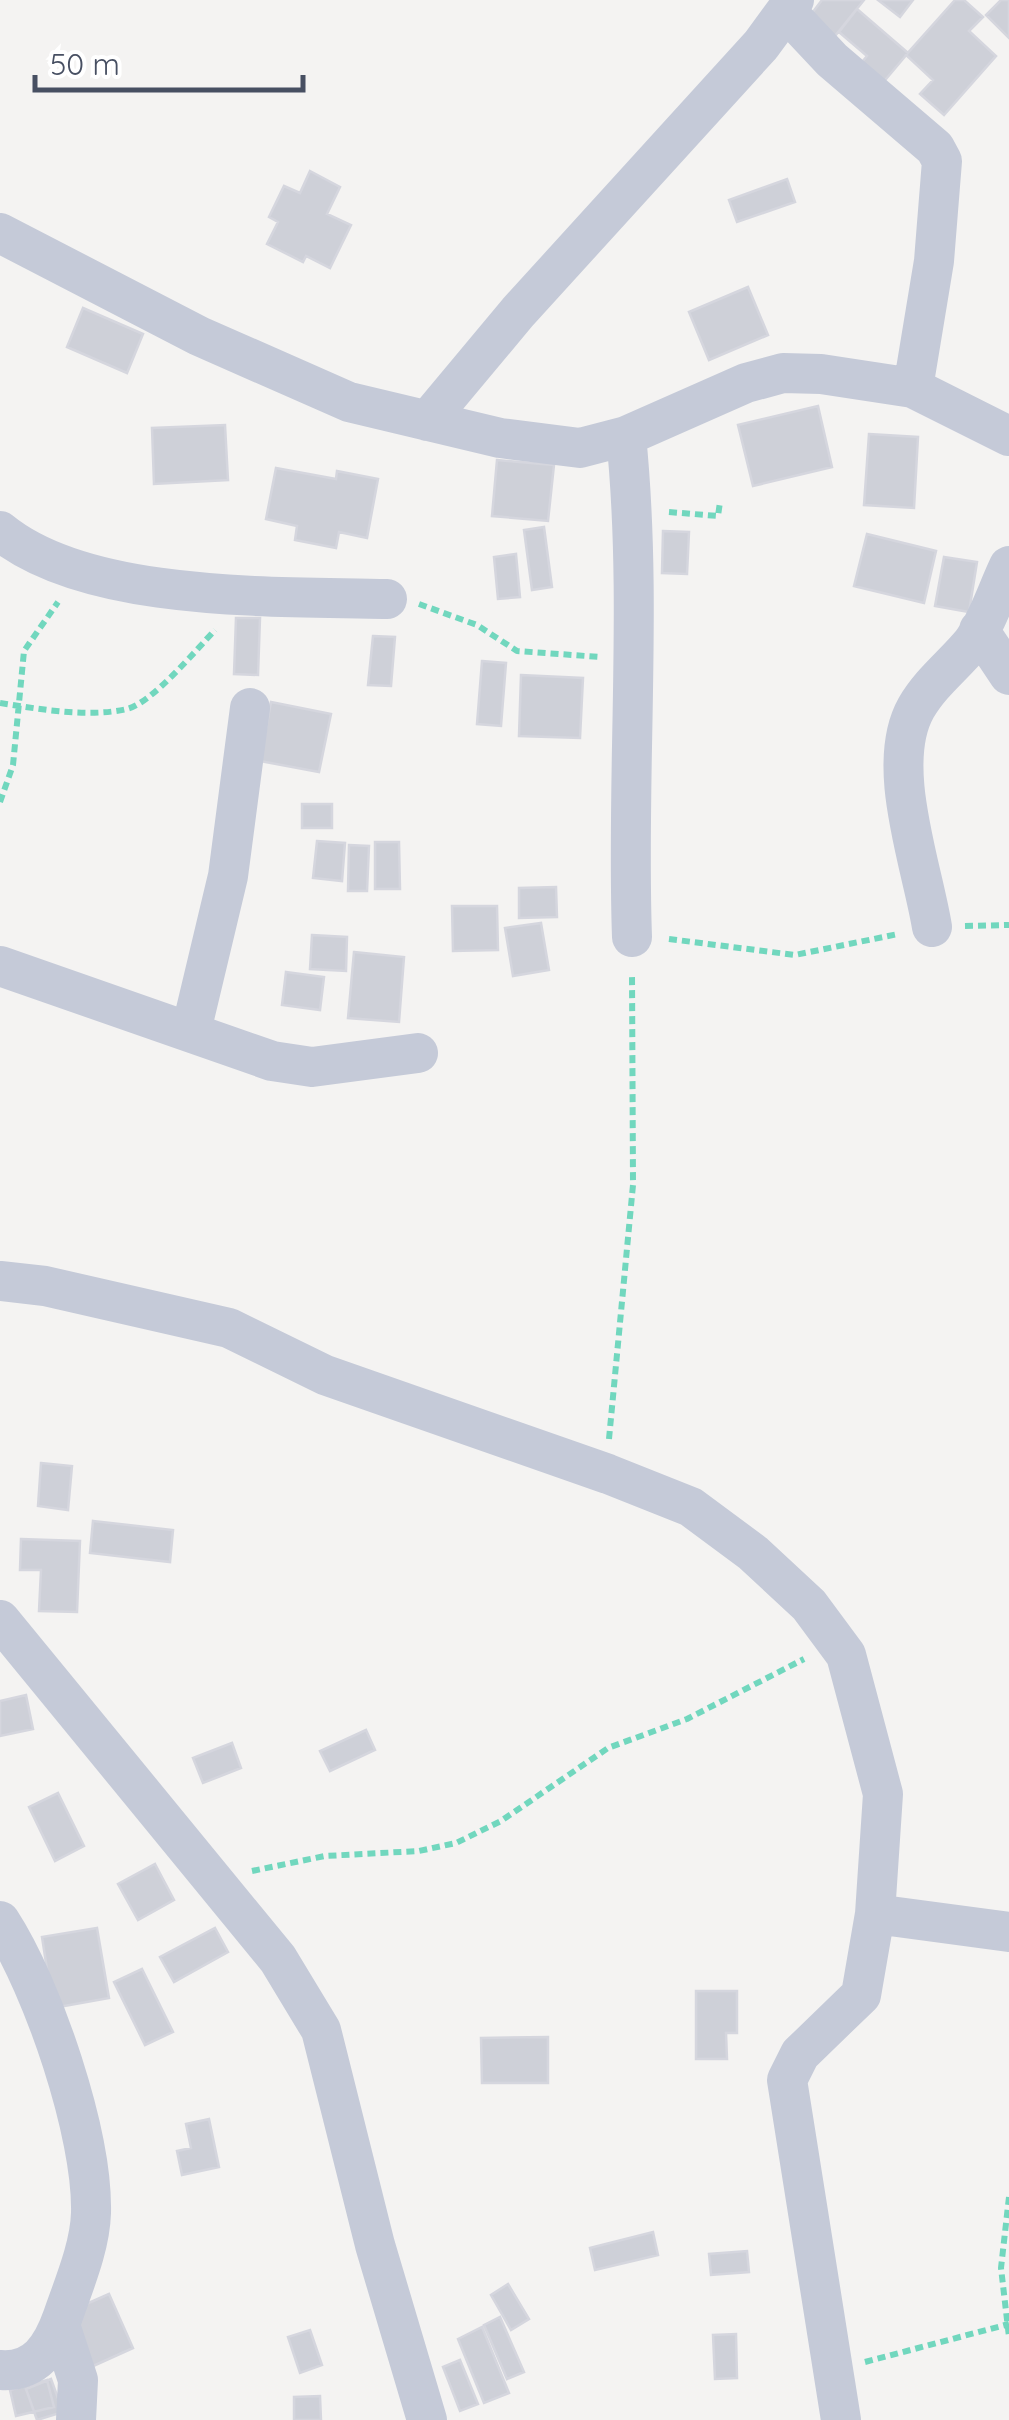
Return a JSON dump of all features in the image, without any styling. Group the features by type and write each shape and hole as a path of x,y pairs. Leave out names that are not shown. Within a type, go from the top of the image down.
{"street":[{"path":"427,421 468,377 518,312 761,45 790,6 832,60 935,148 942,161 934,261 913,388"},
{"path":"0,233 199,336 349,402 500,438 580,448 626,436 746,383 783,374 820,374 913,388 1009,436"},
{"path":"626,436 634,506 631,656 641,937"},
{"path":"0,531 13,542 104,578 238,596 387,599"},
{"path":"932,928 902,776 906,738 915,709 979,630 1009,566"},
{"path":"979,630 1009,675"},
{"path":"191,1031 228,876 250,708"},
{"path":"0,966 272,1061 312,1067 418,1053"},
{"path":"0,1281 45,1286 230,1328 325,1374 608,1474 691,1508 753,1553 809,1605 846,1655 883,1794 875,1914 861,1995 800,2054 787,2080 841,2420"},
{"path":"0,1620 278,1959 321,2030 375,2245 427,2420"},
{"path":"875,1914 1009,1932"},
{"path":"0,1922 43,2008 89,2182 91,2215 60,2324 44,2355 18,2372 0,2370"},
{"path":"60,2324 78,2380 76,2420"}],"path":[{"path":"634,506 718,516 720,502"},
{"path":"0,802 13,765 24,650 81,570"},
{"path":"0,703 49,710 128,709 147,698 212,634 238,596"},
{"path":"387,599 446,612 478,625 517,650 631,656"},
{"path":"608,1474 634,1184 641,937 795,955 932,928 1009,925"},
{"path":"214,1880 325,1856 420,1851 456,1842 501,1821 608,1748 687,1719 836,1642"},
{"path":"1009,2197 1001,2268 1009,2337"},
{"path":"832,2370 1008,2325"}],"building":[{"path":"822,0 864,0 831,41 806,21"},
{"path":"878,0 913,0 900,17"},
{"path":"955,0 964,0 983,17 969,31 996,56 944,115 920,94 933,80 906,55"},
{"path":"1001,0 1009,0 1009,38 986,15"},
{"path":"857,9 908,53 875,92 852,74 867,56 839,32"},
{"path":"310,171 340,187 327,214 351,225 330,268 306,256 303,262 267,244 278,222 269,217 284,186 300,193"},
{"path":"787,179 795,202 737,222 729,200"},
{"path":"748,287 768,335 709,360 689,312"},
{"path":"83,308 143,334 127,373 67,347"},
{"path":"818,406 832,467 753,486 738,425"},
{"path":"225,425 228,480 154,484 152,428"},
{"path":"869,434 918,437 914,508 864,505"},
{"path":"497,460 554,465 548,521 492,516"},
{"path":"276,468 336,479 337,471 378,479 367,538 339,532 336,548 295,540 297,526 266,519"},
{"path":"544,527 552,587 532,590 524,530"},
{"path":"663,531 689,532 687,574 662,573"},
{"path":"867,534 936,551 924,603 854,586"},
{"path":"516,554 520,597 498,599 494,557"},
{"path":"944,557 977,562 969,612 935,606"},
{"path":"236,618 260,618 258,675 234,674"},
{"path":"373,636 395,637 391,686 368,685"},
{"path":"482,661 506,663 501,726 477,724"},
{"path":"521,675 583,678 580,738 519,736"},
{"path":"271,702 331,714 319,772 260,761"},
{"path":"302,804 332,804 332,828 302,828"},
{"path":"317,841 345,843 342,881 313,878"},
{"path":"375,842 399,842 400,889 375,889"},
{"path":"349,845 369,846 367,891 348,891"},
{"path":"556,887 557,917 519,918 519,888"},
{"path":"452,906 497,906 498,950 453,951"},
{"path":"541,923 549,970 513,976 505,928"},
{"path":"312,935 347,937 346,971 310,969"},
{"path":"354,952 404,957 399,1022 348,1018"},
{"path":"286,972 324,977 320,1010 282,1005"},
{"path":"41,1463 72,1466 68,1510 38,1506"},
{"path":"93,1521 173,1530 170,1562 90,1553"},
{"path":"21,1539 80,1541 77,1612 39,1611 41,1570 20,1570"},
{"path":"26,1695 33,1729 0,1736 0,1701"},
{"path":"366,1730 375,1750 330,1771 320,1751"},
{"path":"232,1743 241,1768 203,1783 193,1758"},
{"path":"58,1793 84,1846 55,1861 29,1807"},
{"path":"155,1864 174,1900 138,1920 118,1884"},
{"path":"97,1928 109,1998 53,2008 42,1937"},
{"path":"215,1928 228,1952 174,1982 160,1957"},
{"path":"142,1969 173,2032 145,2045 114,1982"},
{"path":"696,1991 737,1991 737,2033 726,2033 727,2059 696,2059"},
{"path":"548,2037 548,2083 482,2083 481,2038"},
{"path":"209,2119 219,2167 182,2175 177,2151 191,2148 186,2124"},
{"path":"653,2232 658,2255 595,2270 590,2248"},
{"path":"747,2251 749,2272 711,2275 709,2254"},
{"path":"508,2284 529,2319 511,2330 491,2295"},
{"path":"109,2294 133,2348 91,2367 66,2313"},
{"path":"500,2317 524,2372 507,2379 484,2325"},
{"path":"482,2327 509,2393 484,2403 458,2339"},
{"path":"310,2330 322,2365 300,2373 288,2337"},
{"path":"736,2334 737,2378 715,2379 713,2335"},
{"path":"460,2360 478,2404 460,2411 443,2367"},
{"path":"51,2379 63,2412 37,2420 26,2389"},
{"path":"47,2380 54,2407 16,2416 10,2390"},
{"path":"320,2396 321,2420 294,2420 294,2397"}]}
